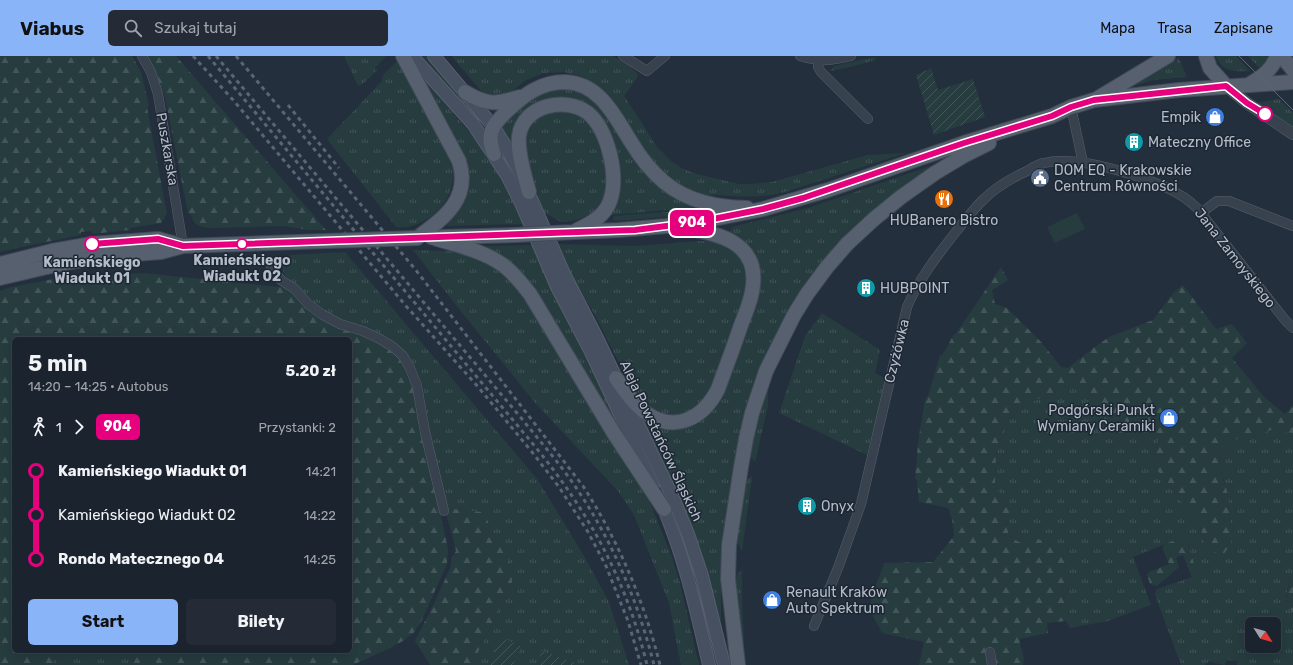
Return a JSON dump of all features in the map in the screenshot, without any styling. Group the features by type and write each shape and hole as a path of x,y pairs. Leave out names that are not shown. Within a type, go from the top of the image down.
{"main road":[{"path":"403,56 458,160 461,172 460,190 455,205 440,221 417,238"},
{"path":"412,56 468,119 494,154 514,189 550,236"},
{"path":"434,56 493,126 512,158 550,236"},
{"path":"1094,100 1168,56"},
{"path":"1206,56 1210,68 1226,86"},
{"path":"1250,84 1267,72 1273,64 1276,56"},
{"path":"1282,56 1293,70"},
{"path":"465,92 484,101 496,104 522,96 538,87 558,82 578,84 589,89 602,99 646,163 670,186 693,199 708,203 735,208 763,209"},
{"path":"738,665 728,580 729,545 740,466 752,413 763,377 798,308 818,277 833,259 891,204 935,173 982,145 1071,107 1094,100 1226,86 1293,82"},
{"path":"494,154 490,139 493,126 522,96"},
{"path":"529,192 519,144 520,132 525,122 537,111 552,104 568,104 583,110 595,120 605,139 612,166 612,191 608,204 598,218 583,228 550,236"},
{"path":"0,278 64,263 108,256 161,252 183,246 431,237 515,235 550,236 635,230 704,221 763,209 834,188 964,143 1052,116"},
{"path":"616,378 640,408 646,413 657,418 677,422 689,419 699,414 711,402 718,388 750,301 754,284 753,268 749,259 739,246 730,240 717,235 690,229 666,226"},
{"name":"Aleja Powstańców Śląskich","path":"550,236 564,274 616,378 688,534 707,594 724,665"},
{"name":"Aleja Powstańców Śląskich","path":"550,236 557,287 590,352 664,509 685,564 709,665"},
{"path":"431,237 491,258 513,274 522,284 530,294 615,436 664,509"},
{"path":"0,264 52,251 92,244 158,239 183,246"}],"street":[{"name":"Puszkarska","path":"142,56 151,72 158,94 183,246"},
{"path":"623,56 648,71 665,56"},
{"path":"800,56 828,61 851,56"},
{"path":"819,60 818,67 820,72 868,119"},
{"path":"1226,86 1247,103 1293,134"},
{"path":"1071,107 1083,163"},
{"name":"Czyżówka","path":"814,626 838,568 861,504 907,307 922,277 971,213 985,198 1000,187 1018,175 1043,163 1083,163"},
{"name":"Jana Zamoyskiego","path":"1083,163 1118,170 1148,180 1161,185 1187,200 1201,213 1285,320 1293,328"},
{"path":"1201,213 1217,201 1229,201 1293,226"},
{"path":"272,269 282,281 295,289 308,304 322,315 340,324 376,336 393,347 403,356 410,368 417,386 425,432 444,511"},
{"path":"990,652 992,665"}],"green space":[{"path":"0,56 132,56 141,72 149,106 147,107 167,214 161,223 130,228 130,230 92,234 91,231 81,232 81,235 0,252"},
{"path":"147,56 176,56 326,230 309,230 283,226 208,228 199,226 195,223 192,216 188,213 164,92"},
{"path":"344,56 386,56 375,68 377,70 364,83 358,86"},
{"path":"422,56 426,56 477,115 475,117"},
{"path":"453,56 613,56 629,66 638,74 637,78 624,96 656,146 671,161 683,169 697,174 739,184 772,182 868,155 906,153 776,194 741,197 696,194 678,185 652,162 599,88 584,77 564,72 544,73 526,80 505,97 491,96 482,92 453,58"},
{"path":"1216,56 1236,56 1250,71 1234,71 1225,68 1218,61"},
{"path":"1248,56 1268,56 1266,63 1260,69"},
{"path":"874,57 876,60 830,71 834,66"},
{"path":"1179,58 1187,77 1153,80 1131,87 1131,85"},
{"path":"396,62 398,62 448,153 452,165 453,176 447,198 441,207 423,222 409,227 396,227 327,139 382,81 383,75"},
{"path":"931,68 938,90 973,79 985,117 934,135 916,75"},
{"path":"420,75 470,133 472,131 502,176 524,224 447,226 445,222 464,192"},
{"path":"553,89 570,89 581,92 598,103 630,150 701,207 611,215 606,129 550,99 512,147 501,127 535,95"},
{"path":"1279,99 1293,113 1293,128 1257,103"},
{"path":"564,107 591,121 606,160 607,182 606,198 599,208 580,219 561,222 543,212 525,151 525,132 536,116"},
{"path":"942,162 883,205 776,336 760,369 750,394 736,450 721,554 720,621 718,620 639,415 702,417 757,289 729,234 732,227 808,208"},
{"path":"704,209 710,210 675,216 615,221 613,219 614,216"},
{"path":"1077,213 1085,229 1055,243 1047,227"},
{"path":"710,241 724,245 726,243 744,260 749,288 711,393 691,413 672,417 653,412 633,391 595,315 571,276 555,244 635,246"},
{"path":"532,245 620,427 618,427 532,288 484,248 486,246"},
{"path":"413,250 453,251 483,258 518,285 630,464 651,505 672,557 680,583 699,665 681,665 669,603 634,515 618,491 537,405"},
{"path":"345,252 538,480 584,556 609,602 629,665 472,665 511,585 482,512 445,508 423,400 288,280 284,274 283,267 285,260 291,255"},
{"path":"1001,267 1008,280 992,290 995,304 1007,308 1042,343 1061,367 1068,368 1109,337 1153,320 1174,292 1183,285 1216,329 1232,324 1247,343 1232,358 1265,398 1285,414 1293,405 1293,433 1271,430 1249,438 1238,438 1225,447 1220,454 1221,472 1228,494 1229,516 1233,531 1231,544 1223,555 1212,551 1205,544 1200,526 1167,481 1155,468 1150,457 1158,443 1159,437 1158,433 1151,424 1120,425 1110,424 1100,419 1094,408 1088,384 1081,388 1066,387 1027,404 1013,414 1003,427 996,454 995,486 1010,511 1006,522 1009,536 1019,542 1033,538 1054,543 1063,555 1065,577 1063,587 1069,615 1066,621 1047,623 1048,633 1019,639 1024,659 1023,665 919,665 924,642 882,633 871,611 871,600 884,563 933,562 954,536 952,519 948,508 919,502 917,480 915,479 918,442 925,400 929,393 940,355 941,356 943,354 954,334 955,335"},
{"path":"144,273 288,288 307,305 389,347 402,361 413,387 448,549 447,564 422,620 413,634 390,648 353,665 134,665 132,653 352,653 352,337 12,337 12,653 55,653 52,665 0,665 0,291 11,287 69,276"},
{"path":"822,313 880,350 875,373 886,379 867,455 779,413 805,336"},
{"path":"768,381 768,406 755,462 746,452"},
{"path":"1088,384 1094,407 1100,418 1105,422 1119,425 1151,424 1158,433 1159,440 1150,457 1155,468 1167,481 1200,526 1205,544 1233,531 1229,516 1228,494 1221,472 1220,454 1225,447 1238,438 1249,438 1271,430 1293,433 1293,575 1288,586 1286,598 1293,615 1293,665 1237,665 1237,661 1226,660 1225,665 1209,661 1205,665 1181,665 1155,595 1156,590 1160,588 1198,575 1185,536 1133,557 1151,605 1108,621 1070,628 1066,621 1069,615 1063,587 1065,577 1033,538 1019,542 1009,536 1006,522 1010,511 995,486 996,454 1003,427 1013,414 1027,404 1066,387 1081,388"},
{"path":"752,476 742,551 733,536 744,482"},
{"path":"445,508 482,512 514,570 511,585 472,665 430,665 415,641 438,595 451,566 451,558 456,551"},
{"path":"1185,536 1198,575 1192,578 1183,555 1176,558 1179,567 1157,586 1150,584 1147,575 1149,572 1169,564 1162,547 1165,544"},
{"path":"742,570 745,661 741,659 735,580 737,574"},
{"path":"1293,575 1293,613 1287,604 1287,598 1288,589"},
{"path":"501,637 521,646 513,665 488,665"},
{"path":"542,651 579,664 536,665"},
{"path":"55,653 132,653 134,665 52,665"}],"tram line":[{"path":"1239,56 1293,110"}],"railway":[{"path":"193,56 234,101 406,306 479,388 559,487 588,532 606,566 628,621 641,665"},
{"path":"208,56 553,469 588,521 616,575 628,604 647,665"},
{"path":"216,56 522,419 570,479 598,522 621,568 639,616 654,665"},
{"path":"236,56 415,269 583,486 608,529 629,572 654,641 660,665"},
{"path":"288,105 339,168"}],"bus line":[{"name":"904","path":"92,244 158,239 183,246 635,230 723,218 803,198 964,143 1052,116 1071,107 1094,100 1226,86 1247,103 1265,114"}],"place":[{"name":"Empik","path":"1215,117"},
{"name":"Mateczny Office","path":"1134,142"},
{"name":"DOM EQ - Krakowskie Centrum Równości","path":"1040,178"},
{"name":"HUBanero Bistro","path":"944,199"},
{"name":"Kamieńskiego Wiadukt 01","path":"92,244"},
{"name":"Kamieńskiego Wiadukt 02","path":"242,244"},
{"name":"HUBPOINT","path":"866,288"},
{"name":"Podgórski Punkt Wymiany Ceramiki","path":"1169,418"},
{"name":"Onyx","path":"807,506"},
{"name":"Renault Kraków Auto Spektrum","path":"772,600"}]}
